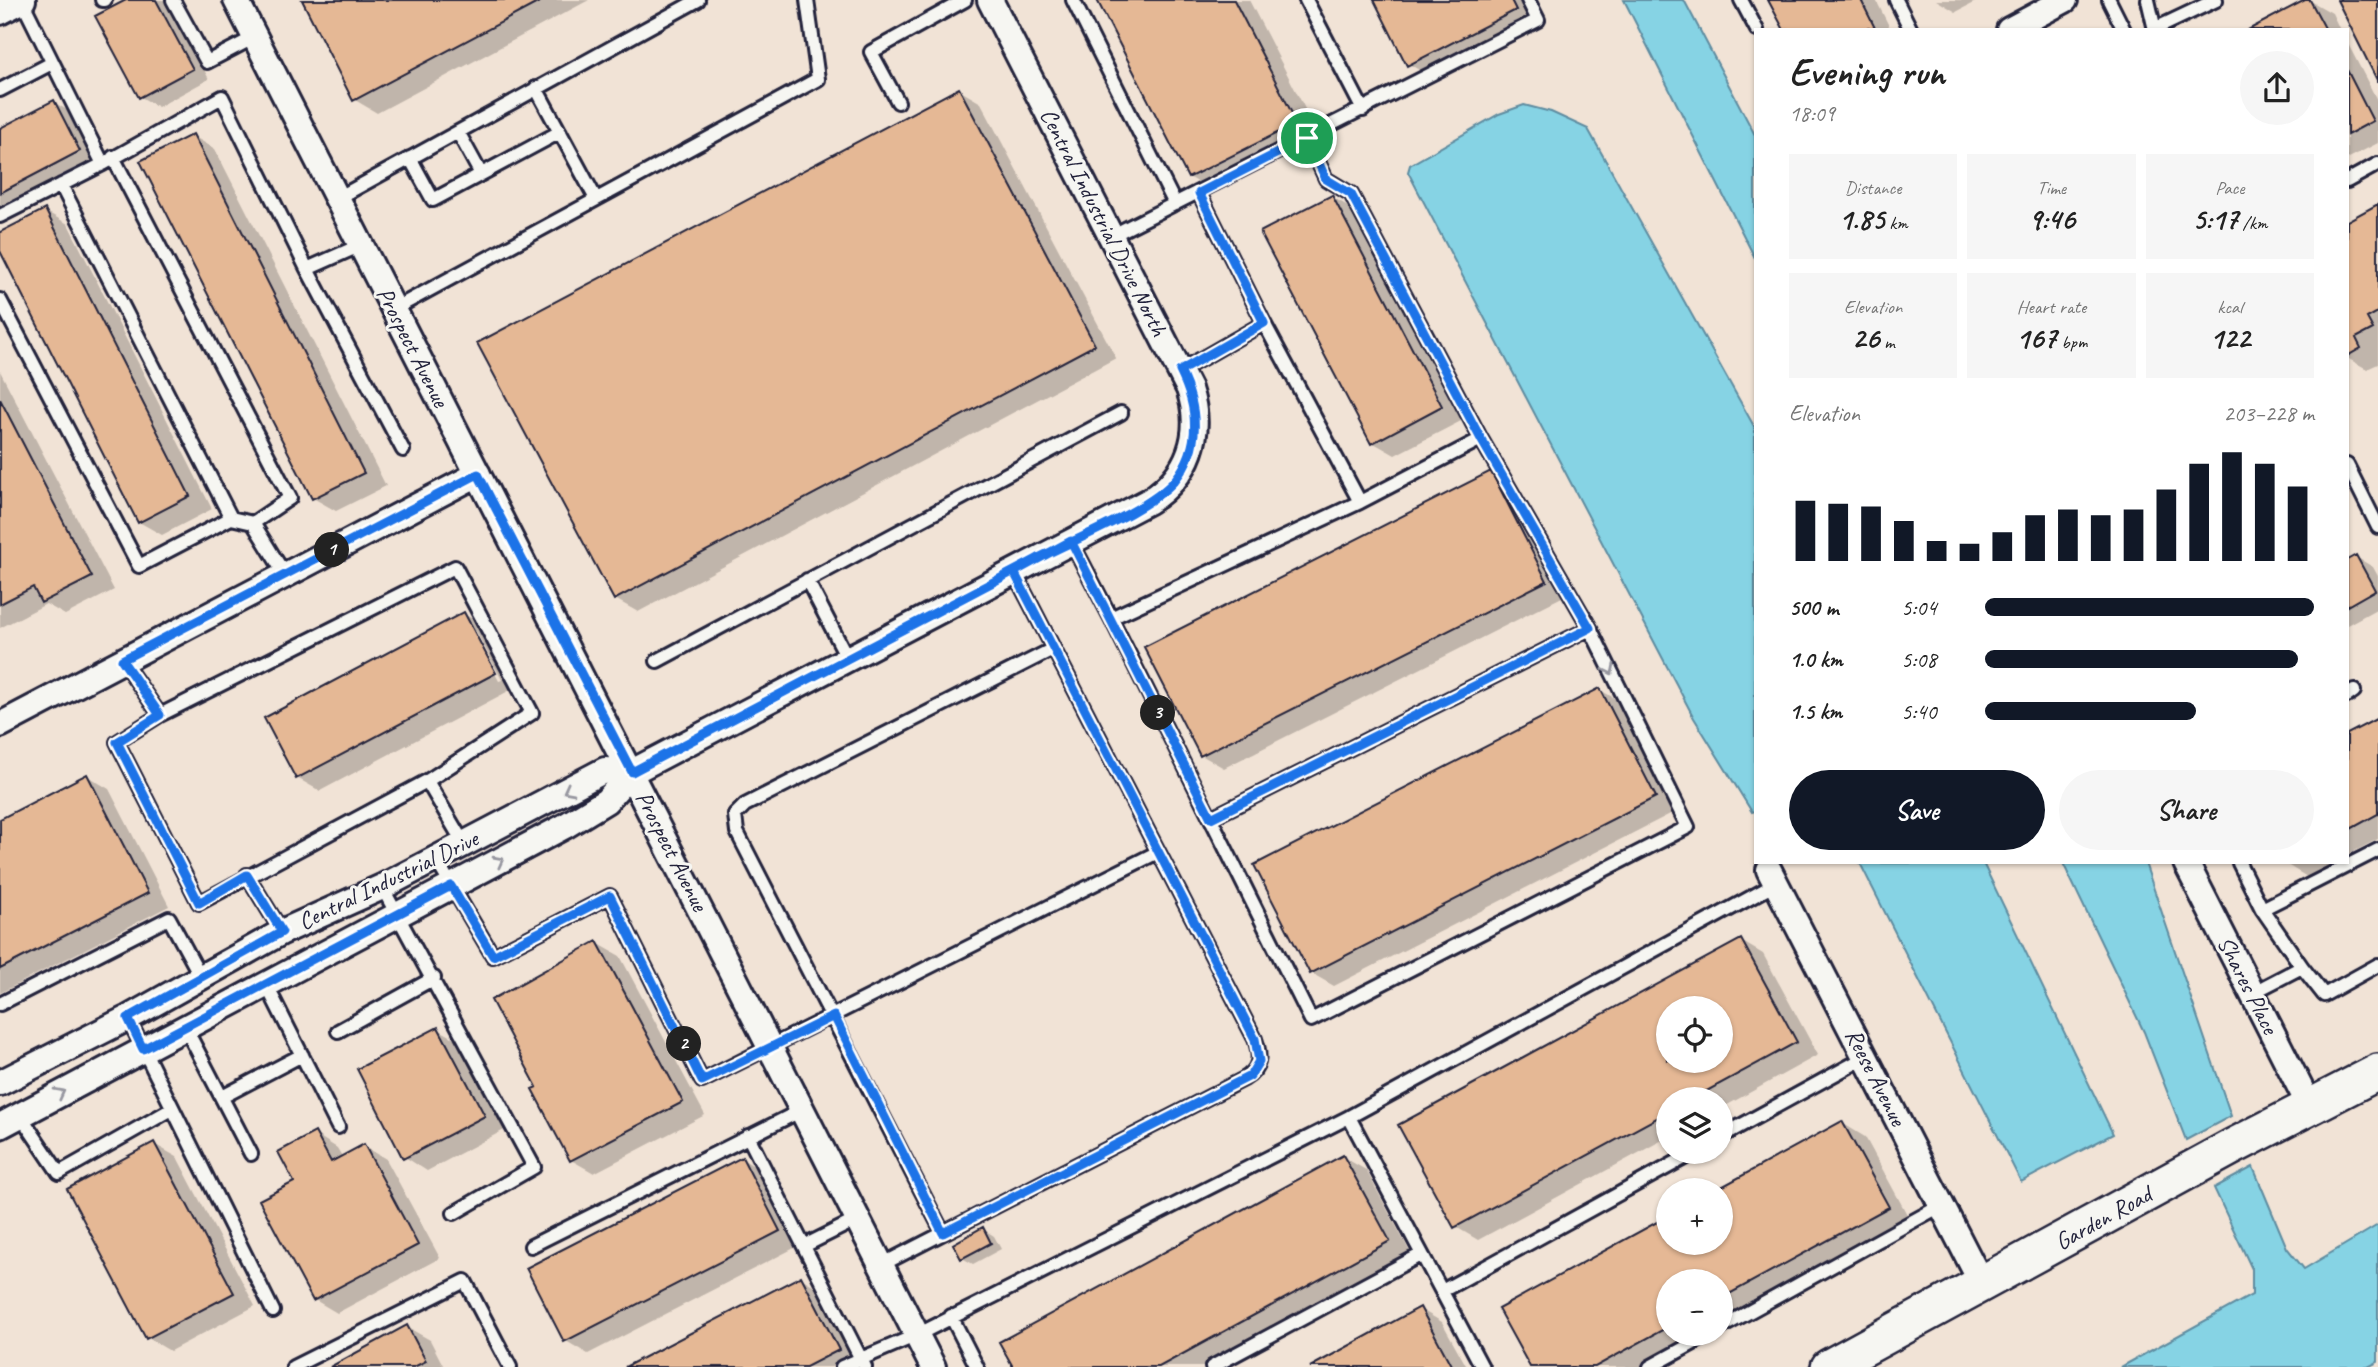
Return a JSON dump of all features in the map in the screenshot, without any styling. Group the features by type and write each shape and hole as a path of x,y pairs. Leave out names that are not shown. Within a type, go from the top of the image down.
{"street":[{"path":"0,12 22,0"},
{"name":"Prospect Avenue","path":"236,0 632,772 933,1367"},
{"name":"Central Industrial Drive North","path":"990,0 1180,371 1194,404 1195,435 1192,450"},
{"path":"2013,28 2062,1"},
{"name":"Central Industrial Drive","path":"10,1120 606,801 632,772 1162,492 1183,469 1192,450"},
{"path":"0,725 478,474"},
{"name":"Central Industrial Drive","path":"0,1083 128,1018 282,932 382,887 605,770 632,772"},
{"name":"Shares Place","path":"2187,864 2310,1107"},
{"name":"Reese Avenue","path":"1774,880 1982,1284"},
{"name":"Garden Road","path":"1829,1367 2378,1072"}],"lane":[{"path":"22,0 52,64 108,160 290,498 253,523"},
{"path":"173,0 206,62 255,37"},
{"path":"338,198 698,0"},
{"path":"394,309 818,79 807,0"},
{"path":"898,102 871,51 965,0"},
{"path":"1073,0 1175,204"},
{"path":"1306,0 1363,110"},
{"path":"1111,236 1538,20 1528,0"},
{"path":"1741,0 1756,28"},
{"path":"1896,0 1910,28"},
{"path":"2109,0 2123,28"},
{"path":"2148,0 2155,28"},
{"path":"2157,28 2216,0"},
{"path":"0,90 52,64"},
{"path":"536,88 596,199"},
{"path":"0,216 222,97 307,269 403,450"},
{"path":"458,132 481,174"},
{"path":"411,158 433,200 560,132"},
{"path":"1071,541 1311,1020 1688,827 1590,628 1481,439 1351,194 1326,179 1307,138"},
{"path":"2349,180 2378,164"},
{"path":"61,185 231,518"},
{"path":"1199,193 1264,323 1360,502"},
{"path":"307,269 361,245"},
{"path":"0,300 139,566 231,518 253,523 285,575"},
{"path":"1180,371 1264,323"},
{"path":"657,661 1121,413"},
{"path":"1111,618 1360,502 1481,439"},
{"path":"2349,470 2378,527"},
{"path":"455,567 532,713 427,780 199,903 117,742 160,715 455,567"},
{"path":"881,1265 1244,1079 1257,1067 1259,1052 1255,1039 1014,572"},
{"path":"807,580 848,659"},
{"path":"1211,818 1590,628"},
{"path":"943,1233 734,822 739,809 1054,649"},
{"path":"122,660 160,715"},
{"path":"427,780 464,844"},
{"path":"2262,909 2378,850"},
{"path":"435,858 493,956 610,896 702,1081 1158,852"},
{"path":"2240,864 2262,909 2325,995 2378,965"},
{"path":"247,875 282,932"},
{"path":"842,1367 862,1362 917,1335 1349,1117 1770,887 1774,880"},
{"path":"382,887 434,978 534,1167 454,1213"},
{"path":"0,1004 169,918 201,977"},
{"path":"2252,993 2302,967"},
{"path":"338,1031 434,978"},
{"path":"266,984 338,1127"},
{"path":"128,1018 273,1311"},
{"path":"185,1027 251,1154"},
{"path":"222,1097 302,1055"},
{"path":"1733,1131 1866,1057"},
{"path":"10,1120 59,1173 172,1109"},
{"path":"531,1246 802,1110"},
{"path":"1349,1117 1482,1367"},
{"path":"748,1136 862,1362"},
{"path":"1442,1291 1673,1164"},
{"path":"1733,1321 1942,1205"},
{"path":"804,1246 858,1219"},
{"path":"1212,1367 1422,1254"},
{"path":"293,1367 465,1281 510,1367"},
{"path":"951,1316 977,1367"},
{"path":"1650,1367 1688,1346"}],"water":[{"path":"1624,0 1684,0 1754,133 1754,256"},
{"path":"1524,105 1551,112 1588,129 1754,426 1754,811 1694,718 1408,172 1410,165 1499,114"},
{"path":"1861,864 1983,864 2113,1134 2021,1182"},
{"path":"2063,864 2145,864 2231,1116 2186,1140 2144,1032"},
{"path":"2253,1167 2287,1248 2304,1269 2378,1225 2378,1362 2368,1367 2121,1367 2252,1295 2252,1269 2214,1188"}],"building":[{"path":"126,0 156,0 193,69 139,98 95,16"},
{"path":"302,0 543,0 353,101"},
{"path":"1097,0 1234,0 1297,123 1188,178"},
{"path":"1374,0 1511,0 1516,10 1407,66"},
{"path":"1768,0 1861,0 1875,28 1783,28"},
{"path":"2305,0 2310,0 2325,28 2252,28"},
{"path":"2337,0 2378,0 2378,82"},
{"path":"2349,74 2373,121 2349,134"},
{"path":"959,88 1095,345 614,600 477,343"},
{"path":"54,100 80,151 0,193 0,128"},
{"path":"193,134 364,473 312,499 140,161"},
{"path":"1332,195 1442,406 1371,444 1260,232"},
{"path":"2378,204 2378,312 2367,318 2373,329 2356,338 2361,348 2349,355 2349,220"},
{"path":"45,209 190,496 138,523 0,251 0,232"},
{"path":"0,399 92,577 41,603 33,587 0,604"},
{"path":"1491,471 1547,581 1200,756 1144,647"},
{"path":"2356,555 2375,590 2349,605 2349,559"},
{"path":"464,612 496,673 296,779 264,718"},
{"path":"1600,688 1656,797 1310,974 1254,865"},
{"path":"2378,718 2378,814 2349,830 2349,733"},
{"path":"87,774 148,893 0,969 0,819"},
{"path":"1741,939 1797,1042 1714,1087 1656,1087 1656,1119 1454,1228 1398,1125"},
{"path":"597,941 683,1102 570,1161 532,1089 537,1087 491,1000"},
{"path":"438,1027 485,1116 403,1159 357,1069"},
{"path":"1842,1121 1889,1207 1733,1292 1733,1269 1656,1269 1656,1334 1595,1367 1530,1367 1498,1309 1656,1223 1656,1255 1733,1255 1733,1181"},
{"path":"315,1132 331,1162 364,1144 418,1245 313,1301 259,1200 294,1182 278,1152"},
{"path":"154,1142 234,1293 146,1339 67,1189"},
{"path":"1343,1155 1390,1241 1159,1367 1013,1367 999,1342"},
{"path":"742,1157 780,1231 564,1342 526,1268"},
{"path":"983,1227 991,1243 961,1259 953,1244"},
{"path":"801,1276 839,1350 806,1367 625,1367"},
{"path":"1420,1307 1452,1367 1310,1367"},
{"path":"407,1325 426,1361 414,1367 330,1367"}],"route":[{"path":"1307,138 1199,193 1264,323 1180,371 1194,404 1195,435 1192,450 1173,482 1149,501 1071,541 632,772 478,474 122,660 160,715 117,742 199,903 247,875 282,932 128,1018 143,1049 451,886 493,956 610,896 702,1081 834,1016 943,1233 1250,1076 1259,1061 1255,1039 1014,572 1071,541 1211,818 1590,628 1481,439 1351,194 1326,179 1307,138"}]}
